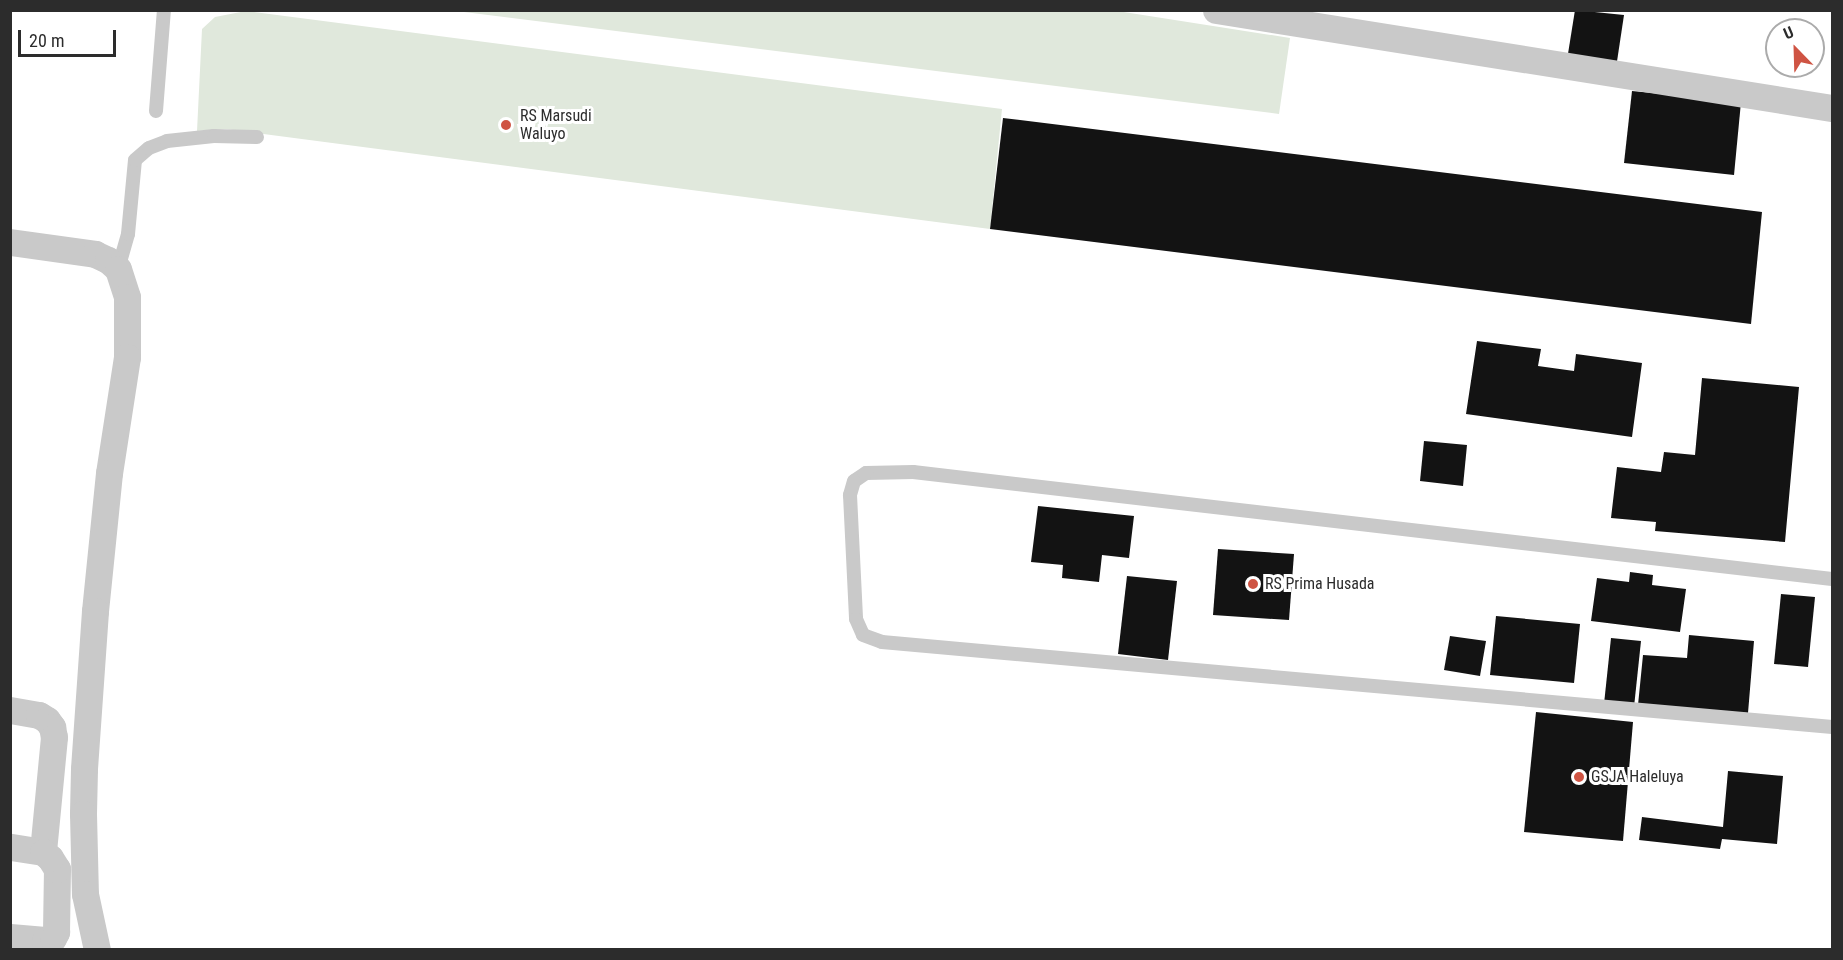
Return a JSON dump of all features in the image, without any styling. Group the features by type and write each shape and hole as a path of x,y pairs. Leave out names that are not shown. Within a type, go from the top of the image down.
{"street":[{"path":"1216,10 1833,108"},
{"path":"10,242 95,254 108,260 118,269 127,297 127,357 109,473 95,611 84,769 82,814 85,894 97,950"},
{"path":"10,710 39,715 52,727 52,765 43,852"},
{"path":"52,765 84,769"},
{"path":"48,810 82,814"},
{"path":"10,847 43,852 57,869 56,932 53,938 45,940 10,937"}],"lane":[{"path":"156,111 164,10"},
{"path":"118,269 128,234 135,160 149,148 166,141 214,136 257,137"},
{"path":"1833,579 913,472 866,473 854,481 850,495 856,619 863,635 872,639 1833,727"}],"shaded area":[{"path":"1111,10 1290,38 1279,114 456,11"},
{"path":"246,11 1002,109 990,229 226,129 197,131 202,29 215,17"}],"building":[{"path":"1575,10 1624,15 1616,68 1567,60"},
{"path":"1632,91 1741,102 1734,175 1624,163"},
{"path":"1003,118 1762,212 1751,324 990,229"},
{"path":"1477,341 1541,349 1538,366 1574,371 1576,354 1642,363 1632,437 1466,414"},
{"path":"1702,378 1799,387 1785,542 1655,531 1656,522 1611,518 1617,467 1661,472 1664,452 1695,455"},
{"path":"1424,441 1467,445 1463,486 1420,481"},
{"path":"1038,506 1134,516 1129,558 1102,555 1099,582 1062,578 1063,565 1031,562"},
{"name":"RS Prima Husada","path":"1218,549 1294,554 1289,620 1213,615"},
{"path":"1630,572 1653,575 1652,585 1686,589 1680,632 1591,621 1597,578 1629,582"},
{"path":"1127,576 1177,581 1168,660 1118,654"},
{"path":"1781,594 1815,597 1808,667 1774,664"},
{"path":"1496,616 1580,624 1574,683 1490,675"},
{"path":"1689,635 1754,641 1748,713 1638,705 1643,655 1687,658"},
{"path":"1450,636 1486,641 1480,676 1444,670"},
{"path":"1611,638 1641,641 1634,707 1604,704"},
{"name":"GSJA Haleluya","path":"1536,712 1633,722 1623,841 1524,832"},
{"path":"1728,771 1783,776 1777,844 1722,839 1720,849 1639,840 1642,817 1723,827"}],"place":[{"name":"RS Marsudi Waluyo","path":"506,125"},
{"name":"RS Prima Husada","path":"1253,584"},
{"name":"GSJA Haleluya","path":"1579,777"}]}
